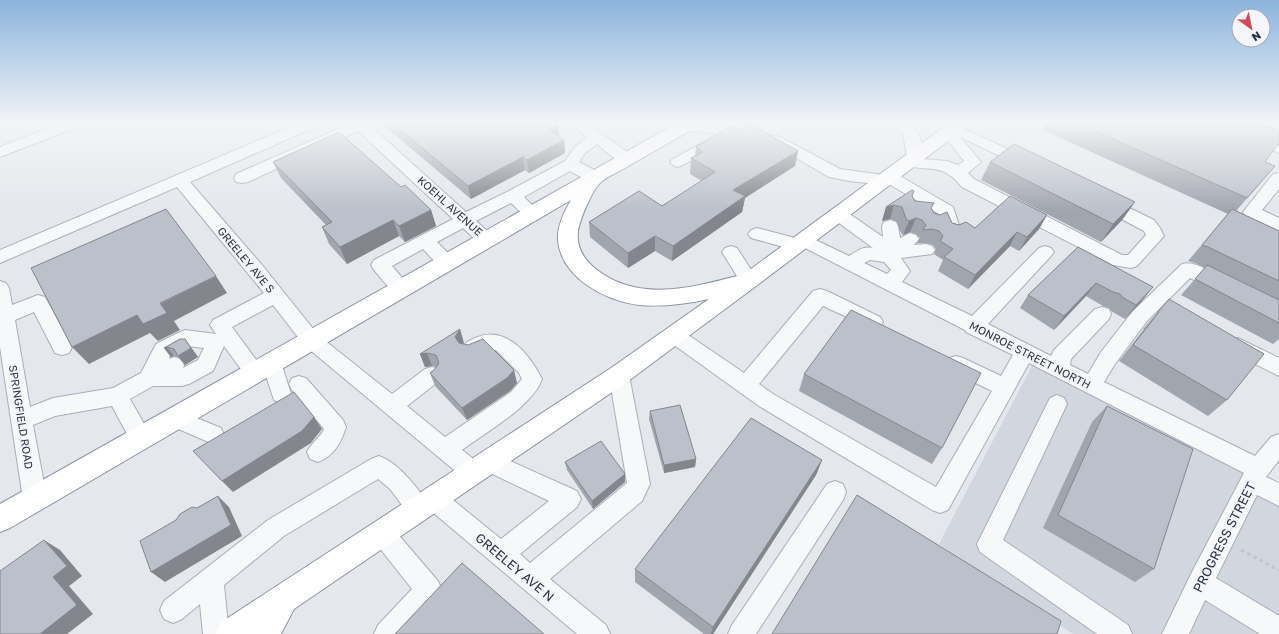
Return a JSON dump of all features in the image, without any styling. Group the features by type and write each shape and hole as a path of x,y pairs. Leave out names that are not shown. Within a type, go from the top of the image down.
{"highway":[{"path":"0,519 640,152"},
{"path":"231,634 619,375 749,281 923,152"},
{"path":"594,177 571,219 568,236 571,253 580,267 602,285 625,294 638,297 664,298 692,295 749,281"},
{"path":"264,634 284,598"}],"street":[{"path":"0,257 246,152"},
{"name":"KOEHL AVENUE","path":"242,178 301,152"},
{"name":"KOEHL AVENUE","path":"389,152 486,239"},
{"path":"402,288 380,265 570,164 579,152"},
{"path":"618,152 628,159"},
{"path":"678,162 697,152"},
{"path":"790,152 835,173 849,176 887,178 941,216 952,232"},
{"path":"912,152 912,160 947,166 959,172 968,183 1119,261 1131,262 1155,236 1152,228 1137,218 1088,194"},
{"path":"959,172 973,162 968,152"},
{"path":"1004,152 1039,170"},
{"path":"570,164 594,177"},
{"path":"1279,178 1251,212 1279,225"},
{"name":"GREELEY AVE S","path":"180,180 256,270 311,340 391,406 444,449 482,467 569,499 501,554"},
{"path":"512,196 532,213"},
{"path":"916,210 941,216"},
{"path":"838,214 891,255 901,271 888,284"},
{"path":"890,226 891,255"},
{"name":"MONROE STREET NORTH","path":"757,234 800,242 849,264 1091,386 1255,476 1279,495"},
{"path":"891,255 910,239"},
{"path":"425,241 447,262"},
{"path":"849,264 867,253 891,255 926,250"},
{"path":"731,252 749,281"},
{"path":"974,327 1045,252"},
{"path":"1091,386 1112,352 1140,316 1161,305 1188,268 1237,294"},
{"name":"SPRINGFIELD ROAD","path":"0,288 35,499"},
{"path":"149,378 182,378 206,364 222,339 220,325 276,295"},
{"path":"745,386 820,296 891,331"},
{"path":"4,316 38,302 62,347"},
{"path":"1060,370 1061,356 1102,314"},
{"path":"674,335 745,386 940,502 1025,353"},
{"path":"149,378 163,350 185,338 222,339 264,368 281,394"},
{"path":"196,353 222,339"},
{"path":"1224,339 1279,368"},
{"path":"444,449 518,398 530,385 532,379 526,367 501,343 486,342 471,349"},
{"path":"941,356 1005,388"},
{"path":"22,420 53,407 117,396 174,365"},
{"path":"391,406 432,375"},
{"path":"530,579 634,493 639,484 619,375"},
{"path":"299,384 335,427 331,439 318,452"},
{"path":"117,396 141,438"},
{"path":"1057,404 989,544 1119,634"},
{"path":"175,418 213,435"},
{"name":"PROGRESS STREET","path":"1175,634 1255,476 1279,444"},
{"name":"GREELEY AVE N","path":"211,580 276,528 379,466 426,504 501,554 597,634"},
{"path":"741,634 835,492"},
{"path":"382,534 429,590 387,634"},
{"path":"173,610 211,580"},
{"path":"211,580 216,634"},
{"path":"1200,583 1279,631"}],"path":[{"path":"1222,540 1279,570"}],"shaded area":[{"path":"1035,360 1277,485 1279,482 1279,634 1073,634 939,544"}],"building":[{"path":"296,152 361,152 401,187 405,185 431,210 399,226 393,220 340,247 322,227 332,222 273,162"},
{"path":"427,152 543,152 527,160 523,157 468,186"},
{"path":"703,152 797,152 733,190 745,196 673,246 655,236 628,253 589,222 639,191 662,206 715,172 691,158"},
{"path":"1004,152 1030,152 1135,202 1113,224 990,162"},
{"path":"1142,152 1273,152 1265,162 1275,166 1247,198"},
{"path":"912,190 914,191 912,196 915,201 934,203 931,208 934,213 940,215 947,212 952,223 959,225 966,222 975,228 1010,196 1047,215 1027,237 1017,232 975,275 944,257 953,249 940,241 943,236 939,231 932,229 923,230 926,225 922,220 916,218 909,221 906,219 902,207 894,205 886,207"},
{"path":"166,209 216,276 160,303 167,313 143,324 137,315 72,347 31,268"},
{"path":"1232,209 1279,231 1279,281 1202,245"},
{"path":"1078,247 1153,287 1136,305 1122,297 1120,294 1096,283 1064,316 1028,295"},
{"path":"1207,265 1279,300 1279,323 1195,279"},
{"path":"1169,299 1264,354 1227,400 1133,345"},
{"path":"851,310 981,373 942,448 804,374"},
{"path":"460,329 455,337 459,343 468,345 483,339 514,370 507,378 462,408 430,373 439,363 436,355 427,353 420,354"},
{"path":"180,339 185,339 191,348 178,356 174,349 167,347 164,348"},
{"path":"294,392 314,417 302,431 222,481 193,451"},
{"path":"680,405 696,459 664,465 650,411"},
{"path":"1107,406 1193,449 1154,569 1058,515"},
{"path":"751,418 822,460 713,627 635,569"},
{"path":"601,441 625,474 592,501 565,462"},
{"path":"857,495 1061,621 1057,634 772,634"},
{"path":"218,496 231,525 151,572 140,541 176,520 180,514 192,507 197,508"},
{"path":"44,540 67,566 53,577 77,605 40,634 0,634 0,571"},
{"path":"462,563 544,634 395,634"}]}
